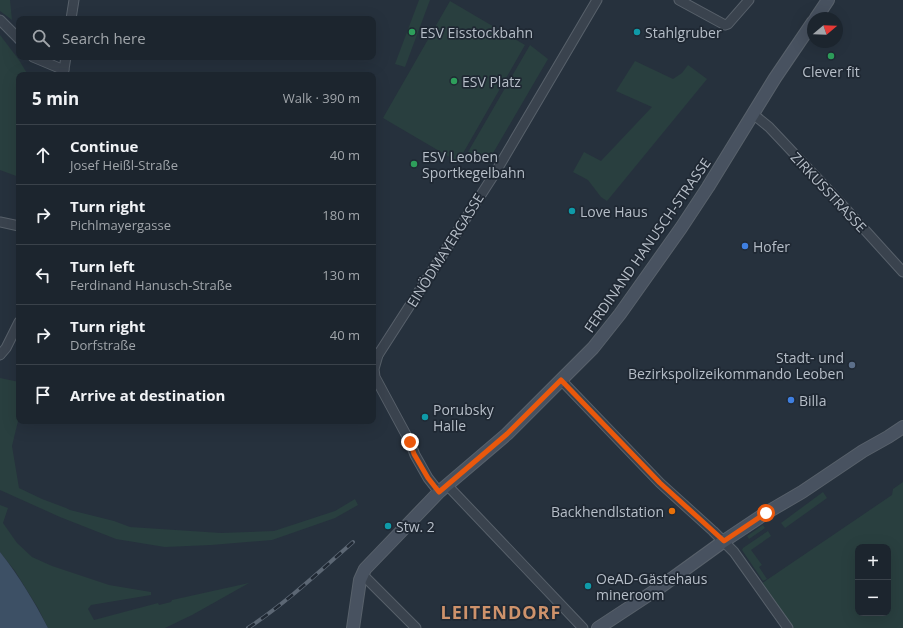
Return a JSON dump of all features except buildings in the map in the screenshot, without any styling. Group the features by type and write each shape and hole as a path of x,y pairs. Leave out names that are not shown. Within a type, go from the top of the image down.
{"street":[{"path":"71,16 74,0"},
{"name":"EINÖDMAYERGASSE","path":"376,354 495,173 597,0"},
{"path":"679,0 726,25 749,0"},
{"path":"820,12 828,0"},
{"path":"0,20 16,36"},
{"name":"FERDINAND HANUSCH-STRASSE","path":"353,628 360,580 369,564 443,489 507,434 593,348 620,314 696,204 775,78 807,31"},
{"path":"39,60 63,72 65,60"},
{"name":"ZIRKUSSTRASSE","path":"753,114 769,127 903,272"},
{"path":"0,222 16,225"},
{"path":"0,355 6,348 16,328"},
{"path":"376,379 410,442 414,454 428,478 443,489 583,628"},
{"path":"561,380 660,483 724,541 734,552 786,627"},
{"path":"598,628 659,588 766,513 802,492 863,451 903,427"},
{"path":"362,574 416,628"}],"green space":[{"path":"0,0 10,0 12,20 0,11"},
{"name":"ESV Eisstockbahn","path":"419,0 430,0 405,67 395,64"},
{"name":"ESV Platz","path":"450,1 525,45 458,162 383,118"},
{"path":"0,35 16,56 16,60 19,60 26,72 16,72 16,176 0,170"},
{"path":"530,45 548,59 489,160 468,152"},
{"path":"635,61 673,79 682,73 688,65 707,79 607,201 601,197 588,180 573,172 584,152 601,161 652,107 616,91"},
{"path":"0,378 16,381 16,424 17,424 12,446 19,488 70,510 114,521 130,527 221,533 274,531 335,511 355,499 358,505 335,518 272,540 165,547 116,539 60,517 0,490"},
{"path":"903,482 903,628 792,628 761,584 892,495 893,489"},
{"path":"823,492 827,498 785,528 781,523"},
{"path":"0,505 8,508 3,523 17,543 32,557 52,566 109,585 151,592 151,595 91,605 88,609 94,620 158,603 159,605 171,602 172,600 249,583 192,615 165,628 48,628 38,608 15,571 0,552"},
{"path":"763,525 765,528 749,539 747,536"},
{"path":"768,531 771,536 751,550 762,565 759,567 767,579 763,581 742,550"}],"water":[{"path":"0,552 26,589 48,628 0,628"}],"railway":[{"path":"248,628 289,598 353,542"}],"place":[{"name":"ESV Eisstockbahn","path":"412,32"},
{"name":"Stahlgruber","path":"637,32"},
{"name":"Clever fit","path":"831,56"},
{"name":"ESV Platz","path":"454,81"},
{"name":"ESV Leoben Sportkegelbahn","path":"414,164"},
{"name":"Love Haus","path":"572,211"},
{"name":"Hofer","path":"745,246"},
{"name":"Stadt- und Bezirkspolizeikommando Leoben","path":"852,365"},
{"name":"Billa","path":"791,400"},
{"name":"Porubsky Halle","path":"425,417"},
{"name":"Backhendlstation","path":"672,511"},
{"name":"Stw. 2","path":"388,526"},
{"name":"OeAD-Gästehaus mineroom","path":"588,586"}],"district":[{"name":"LEITENDORF","path":"501,612"}],"route":[{"path":"410,442 414,454 428,478 439,492 507,434 561,380 660,483 724,541 766,513"}]}
